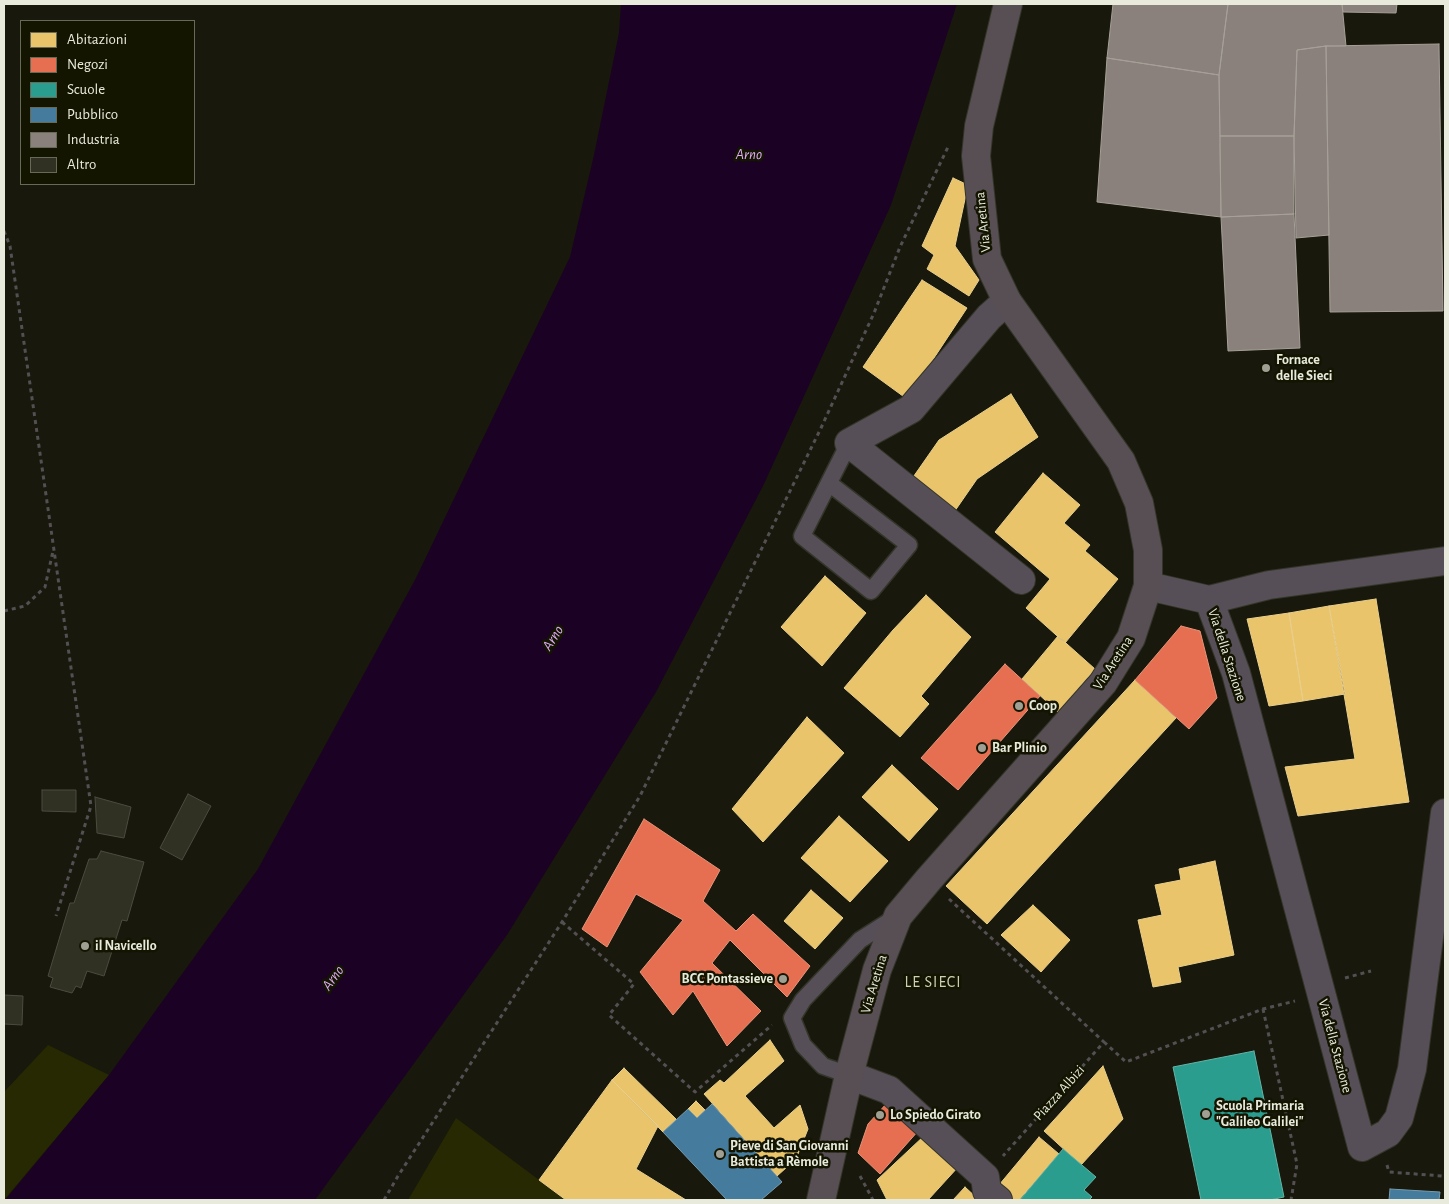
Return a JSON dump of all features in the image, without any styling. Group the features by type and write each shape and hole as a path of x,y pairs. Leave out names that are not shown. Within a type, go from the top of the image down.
{"main road":[{"name":"Via Aretina","path":"821,1200 849,1075 877,970 898,916 935,871 1103,683 1131,638 1148,586 1148,550 1139,503 1121,461 1007,302 988,259 976,156 979,126 1008,4"}],"street":[{"path":"1007,302 989,317 911,409 849,443 1021,580"},
{"name":"Via della Stazione","path":"1148,586 1209,600 1269,585 1445,561"},
{"name":"Via della Stazione","path":"1209,600 1236,673 1362,1147 1380,1138"},
{"path":"1380,1138 1388,1133 1399,1118 1412,1069 1445,813"},
{"path":"849,1075 889,1090 985,1176 987,1191 998,1200"}],"lane":[{"path":"830,484 908,545 871,591 802,536 830,484 849,443"},
{"path":"849,1075 824,1066 803,1044 792,1018 803,1000 860,940 898,916"}],"path":[{"path":"384,1200 562,922 640,796 821,428 874,313 900,247 948,145"},
{"path":"4,231 10,246 91,806 56,916"},
{"path":"4,611 25,606 45,587 54,548"},
{"path":"946,897 1126,1062 1263,1009 1302,1000"},
{"path":"562,922 634,984 609,1015 695,1092 776,1021 792,1018"},
{"path":"1337,979 1370,971"},
{"path":"1263,1009 1297,1164 1291,1200"},
{"name":"Piazza Albizi","path":"985,1176 1104,1042"},
{"path":"1380,1138 1389,1172 1442,1176"},
{"path":"860,1176 873,1200"}],"green space":[{"path":"48,1045 109,1075 4,1200 4,1092"},
{"path":"456,1118 566,1200 408,1200"}],"water":[{"name":"Arno","path":"621,4 957,4 891,205 764,484 656,692 507,935 315,1200 5,1200 109,1075 258,869 416,578 570,257 594,155 619,33"}],"building: Abitazioni":[{"path":"953,178 968,185 955,246 979,280 969,296 927,269 934,255 922,246"},
{"path":"922,280 967,308 907,399 863,367"},
{"path":"1011,394 1038,437 977,479 950,518 909,483 939,440"},
{"path":"1043,473 1080,505 1064,523 1090,545 1085,551 1118,579 1065,643 1026,608 1050,579 995,532"},
{"path":"825,576 866,613 822,666 781,627"},
{"path":"926,595 971,637 921,696 929,704 900,737 844,688 893,630"},
{"path":"1376,599 1409,802 1298,816 1285,767 1355,759 1329,606"},
{"path":"1329,606 1345,694 1303,701 1289,613"},
{"path":"1289,613 1303,701 1269,706 1247,619"},
{"path":"1058,636 1095,669 1058,712 1022,679"},
{"path":"1135,680 1176,718 987,924 946,886"},
{"path":"807,717 844,753 763,842 732,809"},
{"path":"892,765 938,809 909,841 862,797"},
{"path":"839,816 888,861 850,902 801,858"},
{"path":"1215,861 1234,955 1178,967 1181,982 1153,987 1138,920 1162,915 1155,885 1181,880 1179,869"},
{"path":"811,890 843,918 815,949 784,921"},
{"path":"1033,905 1070,940 1041,972 1001,935"},
{"path":"770,1040 784,1061 745,1096 774,1128 800,1105 808,1129 796,1159 777,1176 704,1094 720,1080 724,1083"},
{"path":"1103,1066 1123,1119 1081,1165 1044,1131"},
{"path":"624,1068 677,1120 663,1132 612,1080"},
{"path":"612,1080 658,1126 636,1169 686,1200 566,1200 539,1180"},
{"path":"696,1101 705,1110 697,1118 688,1109"},
{"path":"925,1135 959,1166 928,1200 887,1200 877,1180"},
{"path":"1039,1137 1059,1154 1019,1200 1004,1200 994,1191"},
{"path":"965,1187 979,1200 953,1200"}],"building: Negozi":[{"path":"1181,626 1200,631 1217,698 1189,729 1135,680"},
{"path":"1005,664 1040,696 958,790 921,758"},
{"path":"644,819 720,870 703,901 736,931 753,914 810,966 787,997 730,940 712,963 761,1011 727,1046 693,991 673,1015 640,972 683,920 636,894 607,947 582,929"},
{"path":"887,1103 919,1130 880,1174 858,1153 868,1124"}],"building: Scuole":[{"path":"1254,1051 1284,1197 1270,1200 1201,1200 1173,1067"},
{"path":"1063,1149 1096,1177 1084,1190 1092,1197 1089,1200 1020,1200"}],"building: Pubblico":[{"name":"Pieve di San Giovanni Battista a Rèmole","path":"712,1104 782,1182 761,1200 727,1200 663,1132 688,1109 697,1118"},
{"path":"1390,1189 1440,1192 1439,1200 1389,1200"}],"building: Industria":[{"path":"1113,4 1228,4 1219,75 1107,58"},
{"path":"1228,4 1342,4 1346,46 1326,46 1297,50 1294,136 1220,136 1219,75"},
{"path":"1342,4 1397,4 1396,13 1343,12"},
{"path":"1439,44 1443,311 1330,312 1326,46"},
{"path":"1326,46 1329,235 1296,238 1294,136 1297,50"},
{"path":"1107,58 1219,75 1221,217 1097,202"},
{"path":"1220,136 1294,136 1294,214 1221,217"},
{"path":"1294,214 1300,348 1228,351 1221,217"}],"building: Altro":[{"path":"42,790 76,790 76,812 42,811"},
{"path":"188,794 211,806 182,860 160,848"},
{"path":"95,797 131,807 124,838 97,833"},
{"name":"il Navicello","path":"101,851 144,862 127,921 122,920 104,976 87,971 81,988 76,986 72,993 50,987 53,978 48,976 70,903 74,903 89,859 97,859"},
{"path":"4,995 23,996 22,1025 4,1024"}],"place":[{"name":"Fornace delle Sieci","path":"1266,368"},
{"name":"Coop","path":"1019,706"},
{"name":"Bar Plinio","path":"982,748"},
{"name":"il Navicello","path":"85,946"},
{"name":"BCC Pontassieve","path":"783,979"},
{"name":"Scuola Primaria \"Galileo Galilei\"","path":"1206,1114"},
{"name":"Lo Spiedo Girato","path":"880,1115"},
{"name":"Pieve di San Giovanni Battista a Rèmole","path":"720,1154"}],"district":[{"name":"LE SIECI","path":"933,982"}]}
